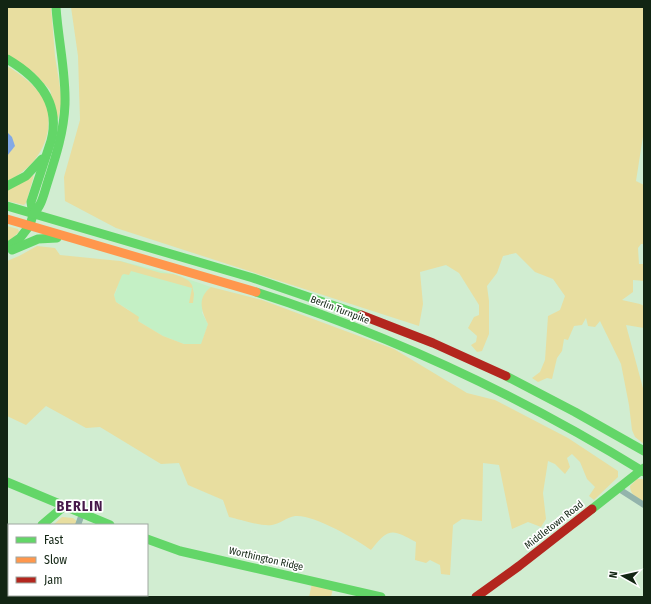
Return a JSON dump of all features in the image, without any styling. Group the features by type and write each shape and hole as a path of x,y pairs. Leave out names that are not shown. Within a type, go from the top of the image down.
{"main road":[{"path":"7,247 21,236 29,226 33,214 38,210 61,136 64,117 65,91 56,7"},
{"path":"7,59 33,77 47,95 52,108 52,137 31,202 33,214"},
{"path":"7,186 20,180 31,172 47,153"},
{"name":"Berlin Turnpike","path":"7,206 263,281 377,320 436,344 564,405 644,451"},
{"name":"Berlin Turnpike","path":"7,219 272,297 377,336 442,364 499,392 580,434 643,470"},
{"path":"7,251 14,250 29,242 41,238 74,239"},
{"name":"Middletown Road","path":"476,597 503,578 643,470"},
{"path":"7,482 63,507 107,524"},
{"path":"43,524 63,507"},
{"name":"Worthington Ridge","path":"148,539 180,551 381,597"}],"street":[{"path":"619,489 644,505"},
{"path":"78,524 82,514"}],"shaded area":[{"path":"7,7 51,7 55,56 62,100 58,120 50,90 33,72 7,54"},
{"path":"71,7 644,7 644,130 636,181 644,185 644,244 641,244 638,248 639,264 644,264 644,281 633,280 633,292 622,300 644,306 644,328 626,325 644,392 644,444 635,437 632,430 621,364 600,321 595,327 588,326 586,318 582,325 574,326 568,340 564,339 562,351 557,358 552,379 547,378 538,382 532,378 540,372 545,360 548,316 560,310 565,296 553,279 535,272 516,253 503,256 497,273 487,286 489,301 489,334 482,351 477,352 471,345 476,342 477,336 468,328 474,317 479,315 479,305 459,273 446,265 420,272 423,304 419,326 116,228 65,201 64,177 80,120 78,56"},
{"path":"7,66 24,77 42,96 46,105 49,119 46,138 39,154 29,167 7,181"},
{"path":"34,175 26,203 24,205 7,201 7,190"},
{"path":"7,226 18,229 19,232 7,243"},
{"path":"37,246 55,248 60,255 120,261 161,273 173,274 189,281 192,285 194,294 193,303 189,303 192,288 131,271 129,275 122,275 114,295 116,302 139,317 138,321 163,336 184,344 201,344 208,324 202,309 202,300 204,295 211,287 262,300 394,349 467,393 495,400 568,438 618,471 618,477 594,500 589,496 595,487 587,479 580,462 572,454 567,458 570,467 565,474 555,464 548,461 543,493 546,519 541,527 528,522 512,529 499,465 483,463 482,521 462,519 453,525 450,575 441,574 440,565 430,560 426,563 415,560 416,542 396,533 391,532 382,537 371,550 334,528 303,516 295,516 275,524 268,525 257,524 229,517 223,500 188,485 179,463 161,464 100,427 86,428 46,406 26,425 7,416 7,261"},
{"path":"120,261 173,274 211,287 207,291 202,313 208,324 201,345 184,344 163,336 138,321 129,310 116,302 114,295 117,289"},
{"path":"637,479 644,480 644,502 634,496 630,489 630,486"},
{"path":"62,517 73,518 78,522 77,524 54,524"},
{"path":"313,579 334,584 331,597 309,597"}],"water":[{"path":"7,132 12,137 15,146 7,156"}],"traffic: fast":[{"path":"33,214 39,207 44,195 63,124 65,92 56,7"},
{"path":"7,59 18,66 37,83 50,103 53,115 51,141 31,202 33,215 30,225 20,238 7,247"},
{"path":"7,186 26,176 42,159"},
{"path":"7,206 253,278 361,315"},
{"path":"12,250 38,239 57,238"},
{"path":"256,292 356,328 455,370 552,419 644,472"},
{"path":"506,376 575,412 644,451"},
{"path":"592,509 644,468"},
{"path":"7,482 108,524"},
{"path":"43,524 63,507"},
{"path":"148,539 180,551 381,597"}],"traffic: slow":[{"path":"7,219 256,292"}],"traffic: jam":[{"path":"361,315 433,343 506,376"},
{"path":"476,597 519,566 592,509"}],"district":[{"name":"BERLIN","path":"80,506"}]}
